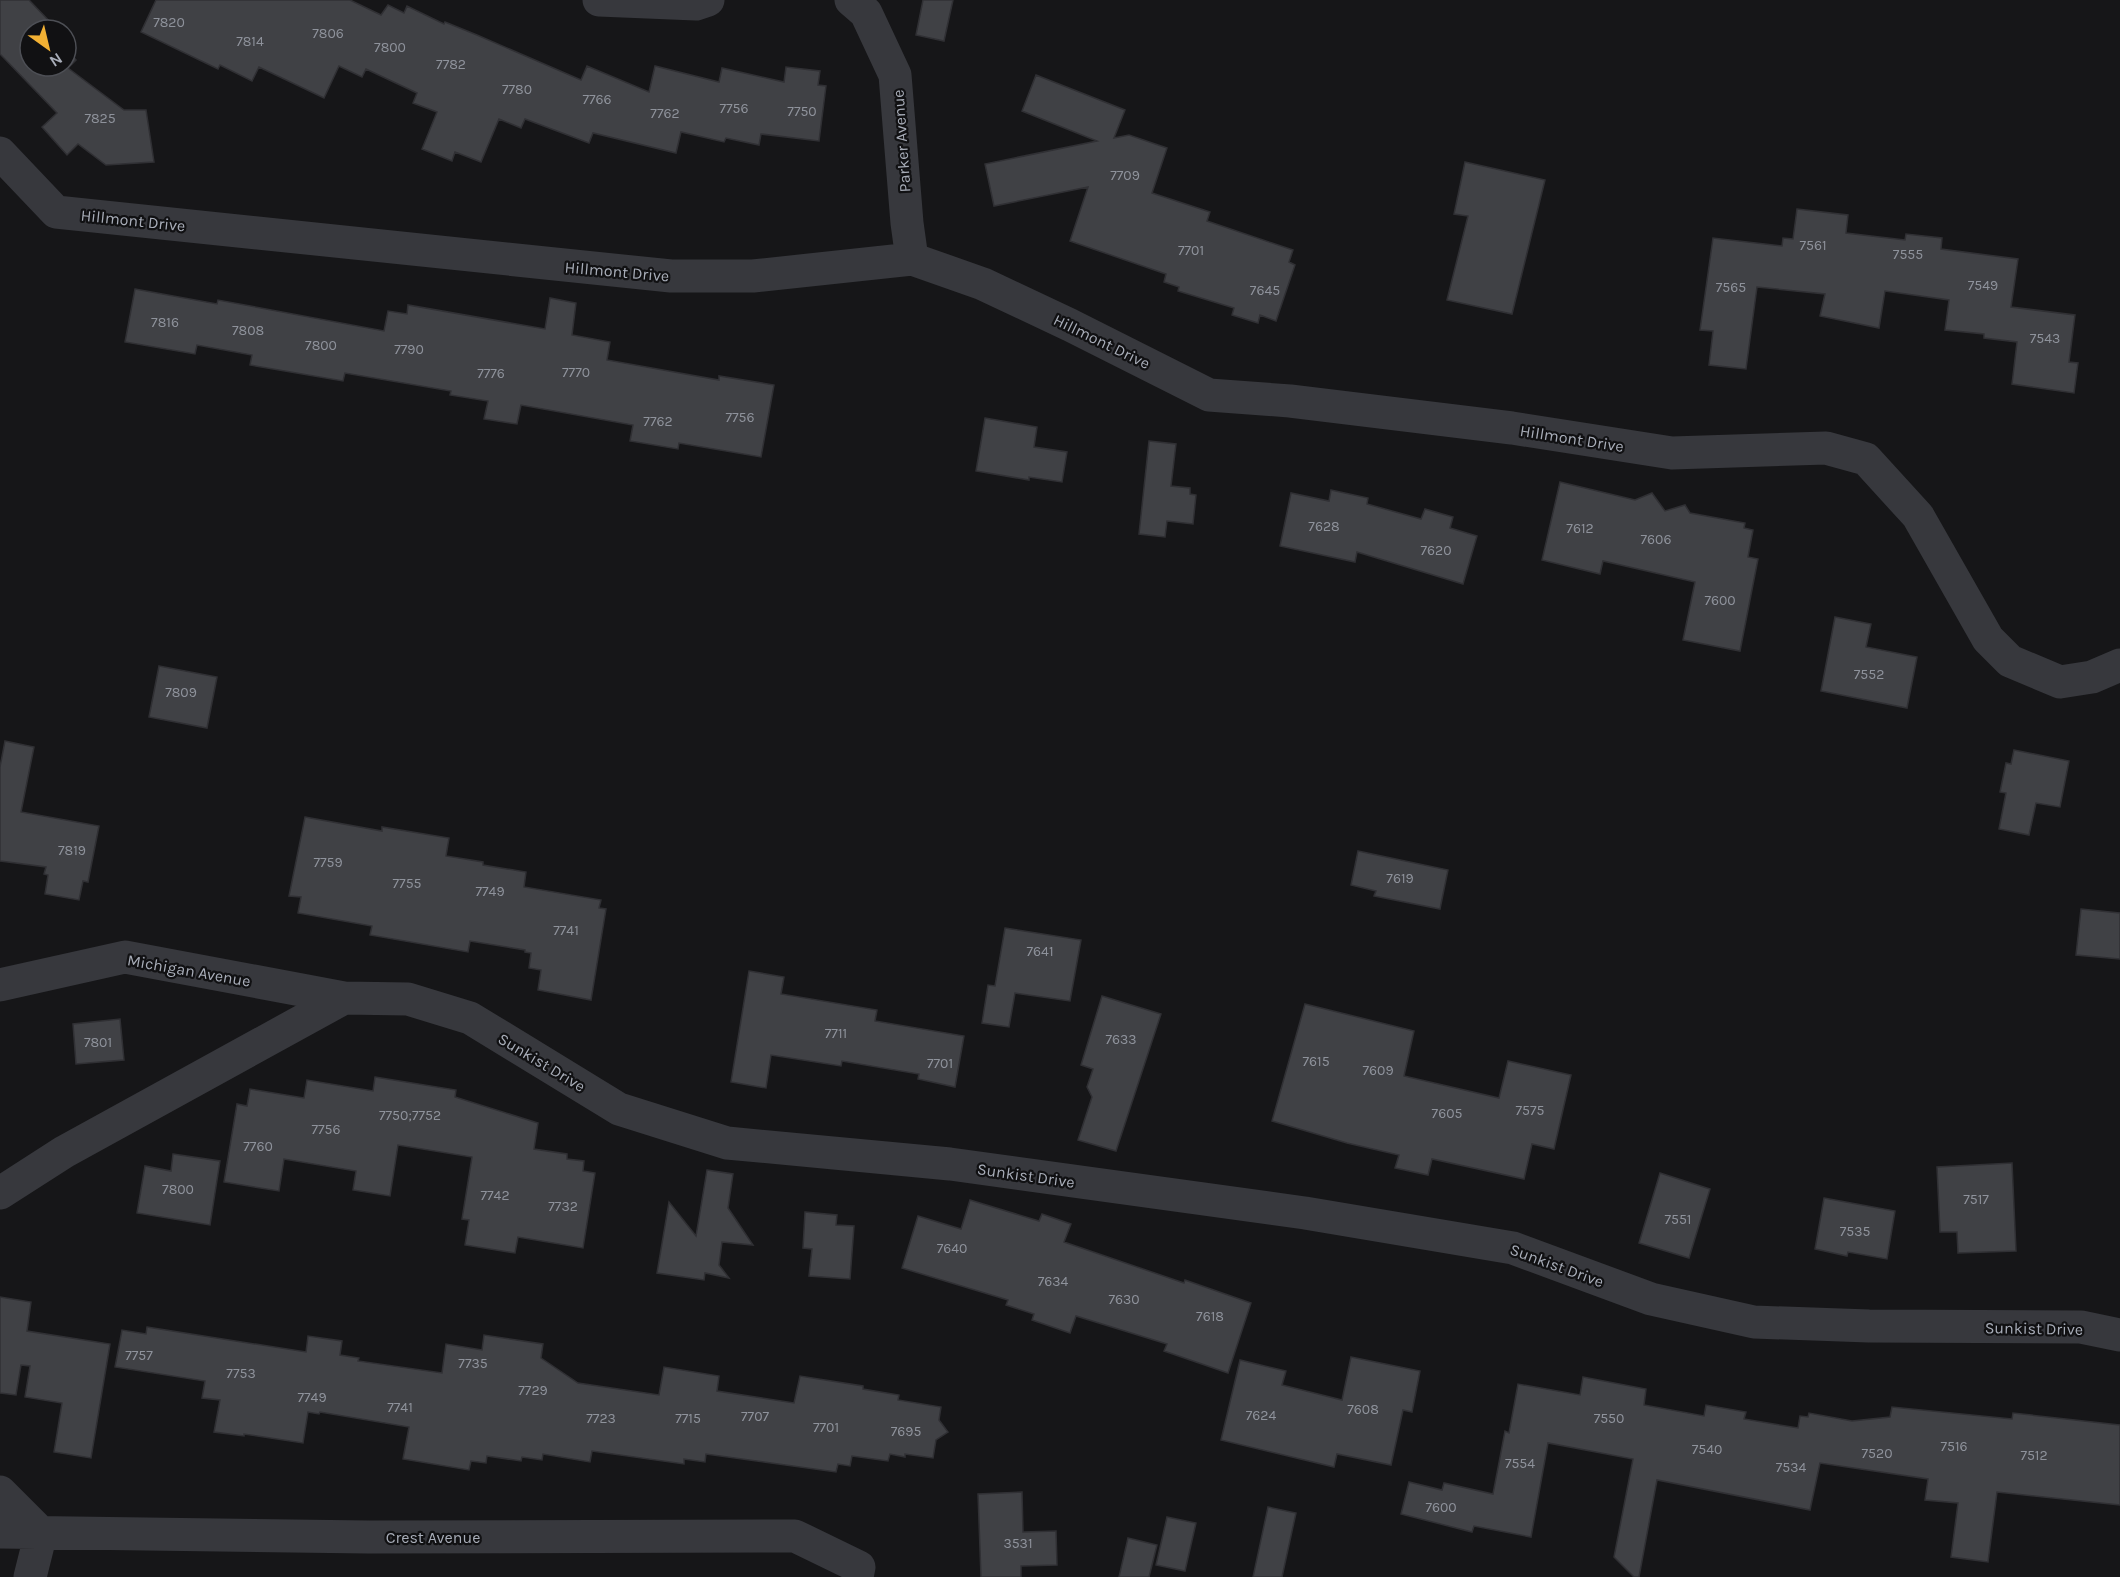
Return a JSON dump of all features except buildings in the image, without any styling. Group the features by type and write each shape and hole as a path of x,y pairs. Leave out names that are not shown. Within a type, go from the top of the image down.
{"street":[{"path":"599,0 696,4 708,0"},
{"name":"Parker Avenue","path":"851,0 866,13 895,75 912,259"},
{"name":"Hillmont Drive","path":"0,153 56,212 671,276 753,276 912,259 983,284 1209,395 1290,402 1512,428 1672,453 1826,448 1866,459 1918,516 1988,639 2010,661 2060,682 2092,677 2120,665"},
{"name":"Michigan Avenue","path":"0,985 125,957 344,998"},
{"name":"Sunkist Drive","path":"0,1193 64,1152 344,998 408,999 470,1018 619,1109 727,1143 950,1164 1305,1213 1513,1248 1651,1299 1754,1322 1869,1326 2081,1327 2120,1335"},
{"path":"0,1492 41,1533 30,1577"},
{"name":"Crest Avenue","path":"0,1532 356,1537 795,1536 858,1572"}]}
